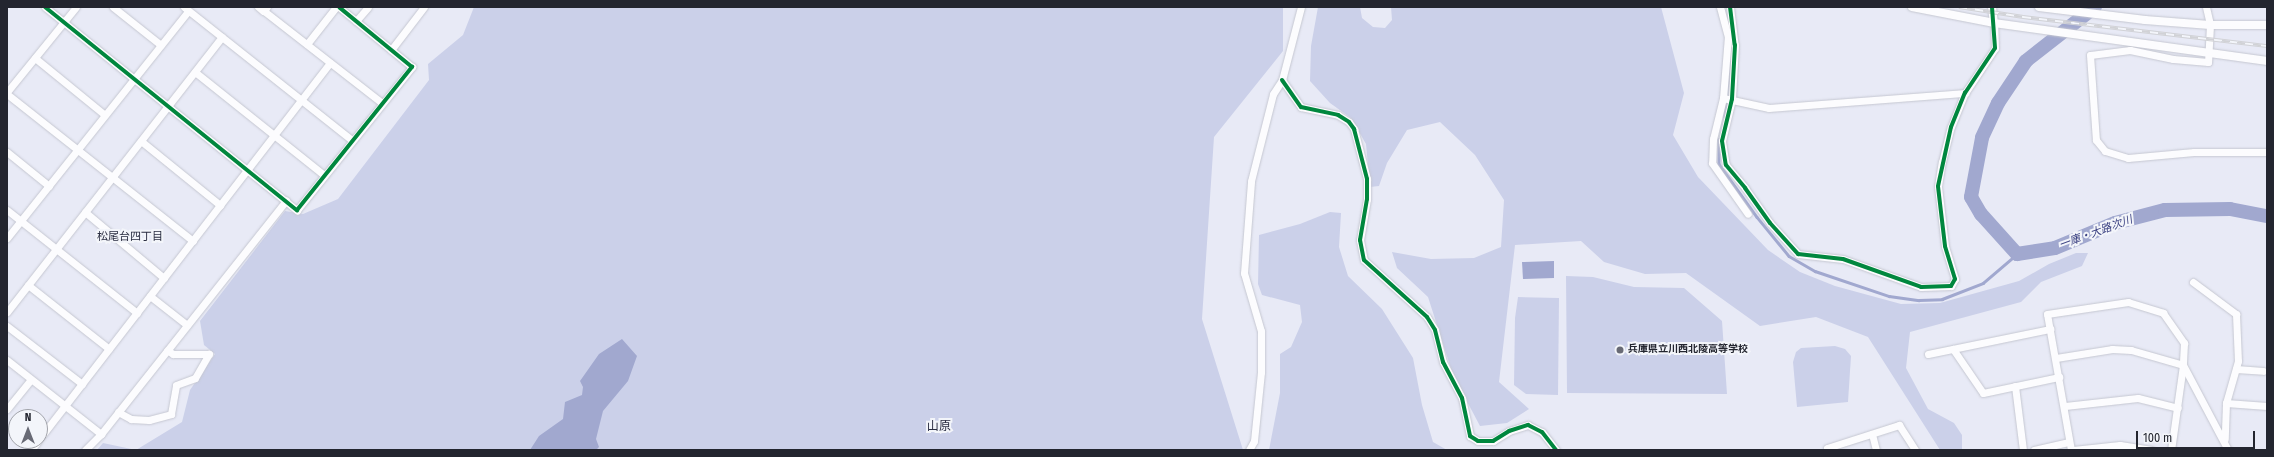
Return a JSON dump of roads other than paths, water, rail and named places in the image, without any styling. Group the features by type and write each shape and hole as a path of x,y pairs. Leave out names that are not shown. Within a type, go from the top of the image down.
{"street":[{"path":"45,7 297,210 412,67 338,7 306,44"},
{"path":"76,7 7,93 193,241"},
{"path":"112,7 161,45"},
{"path":"356,21 368,7"},
{"path":"391,50 424,7"},
{"path":"1249,450 1254,441 1259,387 1261,331 1244,273 1244,250 1251,181 1273,94 1282,80 1301,7"},
{"path":"1720,7 1728,36 1722,98 1713,139 1712,163 1748,214"},
{"path":"1730,7 1736,45 1732,99 1722,141 1726,165 1745,188 1770,223 1798,254 1844,260 1921,287 1951,286 1955,279 1945,246 1938,186 1946,143 1965,93 1994,48 1994,23 1992,7"},
{"path":"1912,7 1994,23 2120,39 2267,61"},
{"path":"2041,7 2145,20 2210,25 2267,25"},
{"path":"2206,7 2210,25 2208,62 2173,59 2130,50 2090,55 2096,140 2105,151 2128,158 2194,152 2267,152"},
{"path":"263,8 306,44 382,103"},
{"path":"7,238 161,45 186,9 352,140"},
{"path":"7,312 222,37"},
{"path":"35,58 106,115"},
{"path":"48,428 330,63"},
{"path":"195,72 324,175"},
{"path":"1282,80 1301,107 1338,115 1349,122 1354,129 1367,179 1367,199 1360,240 1364,260 1427,317 1435,330 1442,362 1462,398 1470,436 1478,441 1492,441 1509,431 1528,425 1542,432 1556,450"},
{"path":"1722,98 1769,108 1965,93"},
{"path":"141,142 220,206"},
{"path":"7,152 49,186"},
{"path":"85,450 101,434 286,201"},
{"path":"7,210 137,313"},
{"path":"85,212 164,278"},
{"path":"2193,282 2236,314 2238,362 2226,403 2225,442"},
{"path":"28,285 109,349"},
{"path":"150,296 187,325"},
{"path":"2071,447 2065,406 2047,314 2128,302 2163,313 2184,343 2178,408 2171,450"},
{"path":"7,326 82,384"},
{"path":"1928,354 2050,329"},
{"path":"1953,349 1983,392 2059,377"},
{"path":"2056,358 2112,349 2131,350 2183,364 2228,450"},
{"path":"118,412 131,419 149,420 171,414 176,385 195,378 209,354 173,354 167,350"},
{"path":"7,360 101,434"},
{"path":"2236,369 2263,371"},
{"path":"7,409 31,379"},
{"path":"2015,386 2023,450"},
{"path":"2065,406 2138,398 2178,408"},
{"path":"2226,403 2267,406"},
{"path":"1828,450 1827,448 1899,425 1915,450"},
{"path":"1872,434 1876,450"},
{"path":"2034,450 2120,445 2152,450"}],"waterway":[{"name":"一庫・大路次川","path":"2095,7 2026,61 1998,103 1982,138 1971,197 1981,214 2017,254 2055,248 2115,223 2165,210 2230,209 2267,216"},
{"path":"1724,117 1730,56"},
{"path":"1719,139 1719,164 1757,217 1789,256 1815,271 1889,296 1919,300 1942,299 1983,283 2017,254"}],"railway":[{"path":"1959,7 2023,17 2267,46"}],"place":[{"name":"兵庫県立川西北陵高等学校","path":"1620,350"}],"district":[{"name":"松尾台四丁目","path":"130,237"},
{"name":"山原","path":"939,427"}]}
